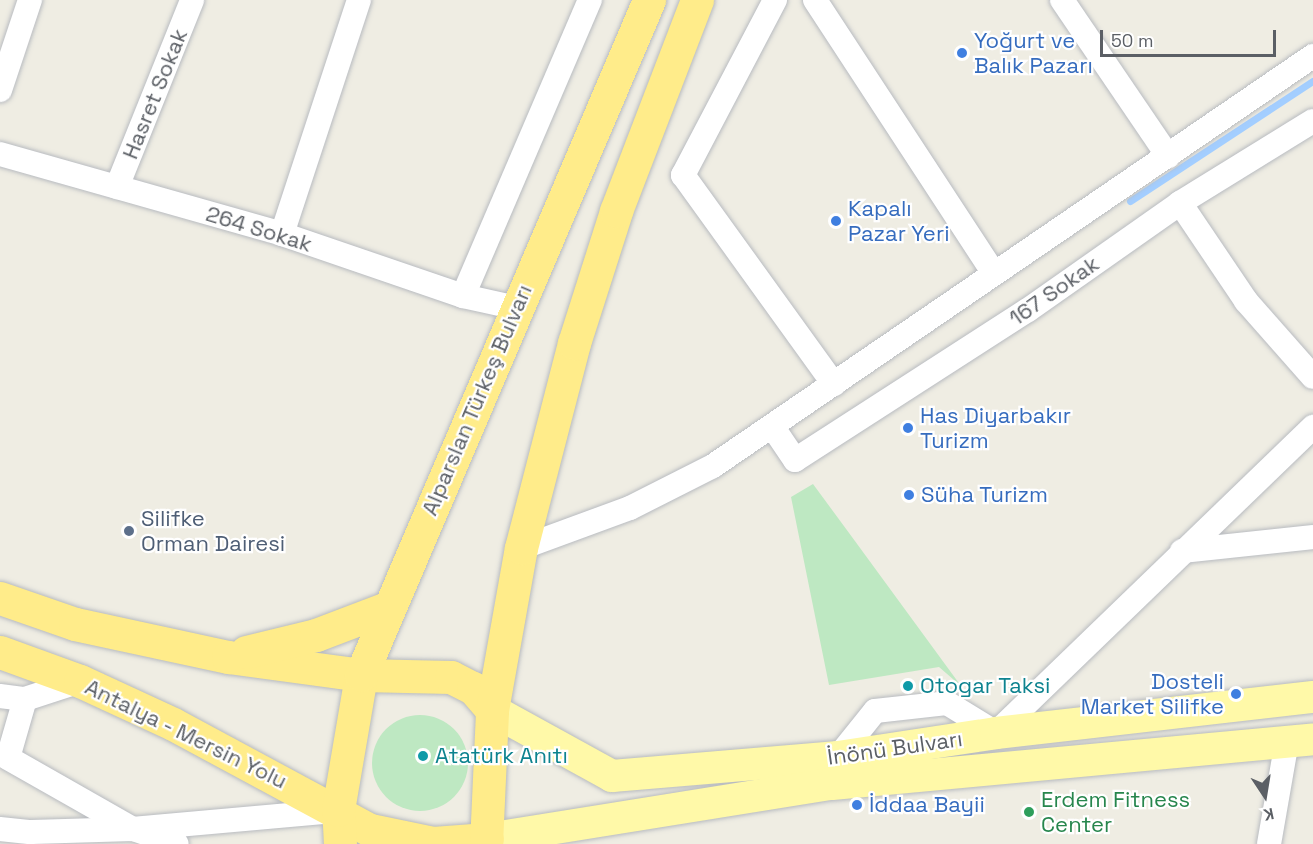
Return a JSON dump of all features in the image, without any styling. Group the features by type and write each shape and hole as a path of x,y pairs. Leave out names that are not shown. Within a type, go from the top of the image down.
{"highway":[{"name":"Alparslan Türkeş Bulvarı","path":"338,810 361,675 387,608 649,0"},
{"path":"487,842 492,710 521,548 577,332 616,212 697,0"},
{"path":"0,598 75,624 228,657 361,675 451,677 473,688 492,710"},
{"path":"228,657 316,635 387,608"},
{"name":"Antalya - Mersin Yolu","path":"0,652 80,681 338,810 370,830 432,843 487,842"},
{"path":"338,810 340,844"}],"main road":[{"name":"İnönü Bulvarı","path":"492,710 612,776 838,757 996,733 1313,697"},
{"name":"İnönü Bulvarı","path":"487,842 832,784 1300,740"}],"street":[{"path":"0,90 30,0"},
{"name":"Hasret Sokak","path":"117,187 192,0"},
{"path":"282,234 358,0"},
{"path":"463,296 590,0"},
{"path":"775,0 683,175 834,384"},
{"path":"815,0 994,274"},
{"path":"1062,0 1168,156"},
{"path":"521,548 630,508 713,466 1313,56"},
{"name":"167 Sokak","path":"772,426 795,460 1028,310 1180,203 1313,121"},
{"name":"264 Sokak","path":"0,154 282,234 463,296 517,309"},
{"path":"1180,203 1246,301 1313,377"},
{"path":"996,733 1313,427"},
{"path":"1182,551 1313,537"},
{"path":"0,696 25,699 80,681"},
{"path":"25,699 8,758 133,829 177,844"},
{"path":"1269,844 1300,740"},
{"path":"0,829 31,832 133,829 338,810"},
{"path":"107,844 133,829"},
{"path":"487,842 538,844"}],"green space":[{"path":"813,484 961,686 939,667 829,685 791,497"},
{"path":"411,715 429,715 447,723 460,736 468,754 465,782 447,803 429,811 411,811 393,803 380,790 372,772 372,754 380,736 393,723"}],"waterway":[{"path":"1130,201 1313,81"}],"place":[{"name":"Yoğurt ve Balık Pazarı","path":"962,53"},
{"name":"Kapalı Pazar Yeri","path":"836,221"},
{"name":"Has Diyarbakır Turizm","path":"908,428"},
{"name":"Süha Turizm","path":"909,495"},
{"name":"Silifke Orman Dairesi","path":"129,531"},
{"name":"Otogar Taksi","path":"908,686"},
{"name":"Dosteli Market Silifke","path":"1236,694"},
{"name":"Atatürk Anıtı","path":"423,756"},
{"name":"İddaa Bayii","path":"857,805"},
{"name":"Erdem Fitness Center","path":"1029,812"}]}
